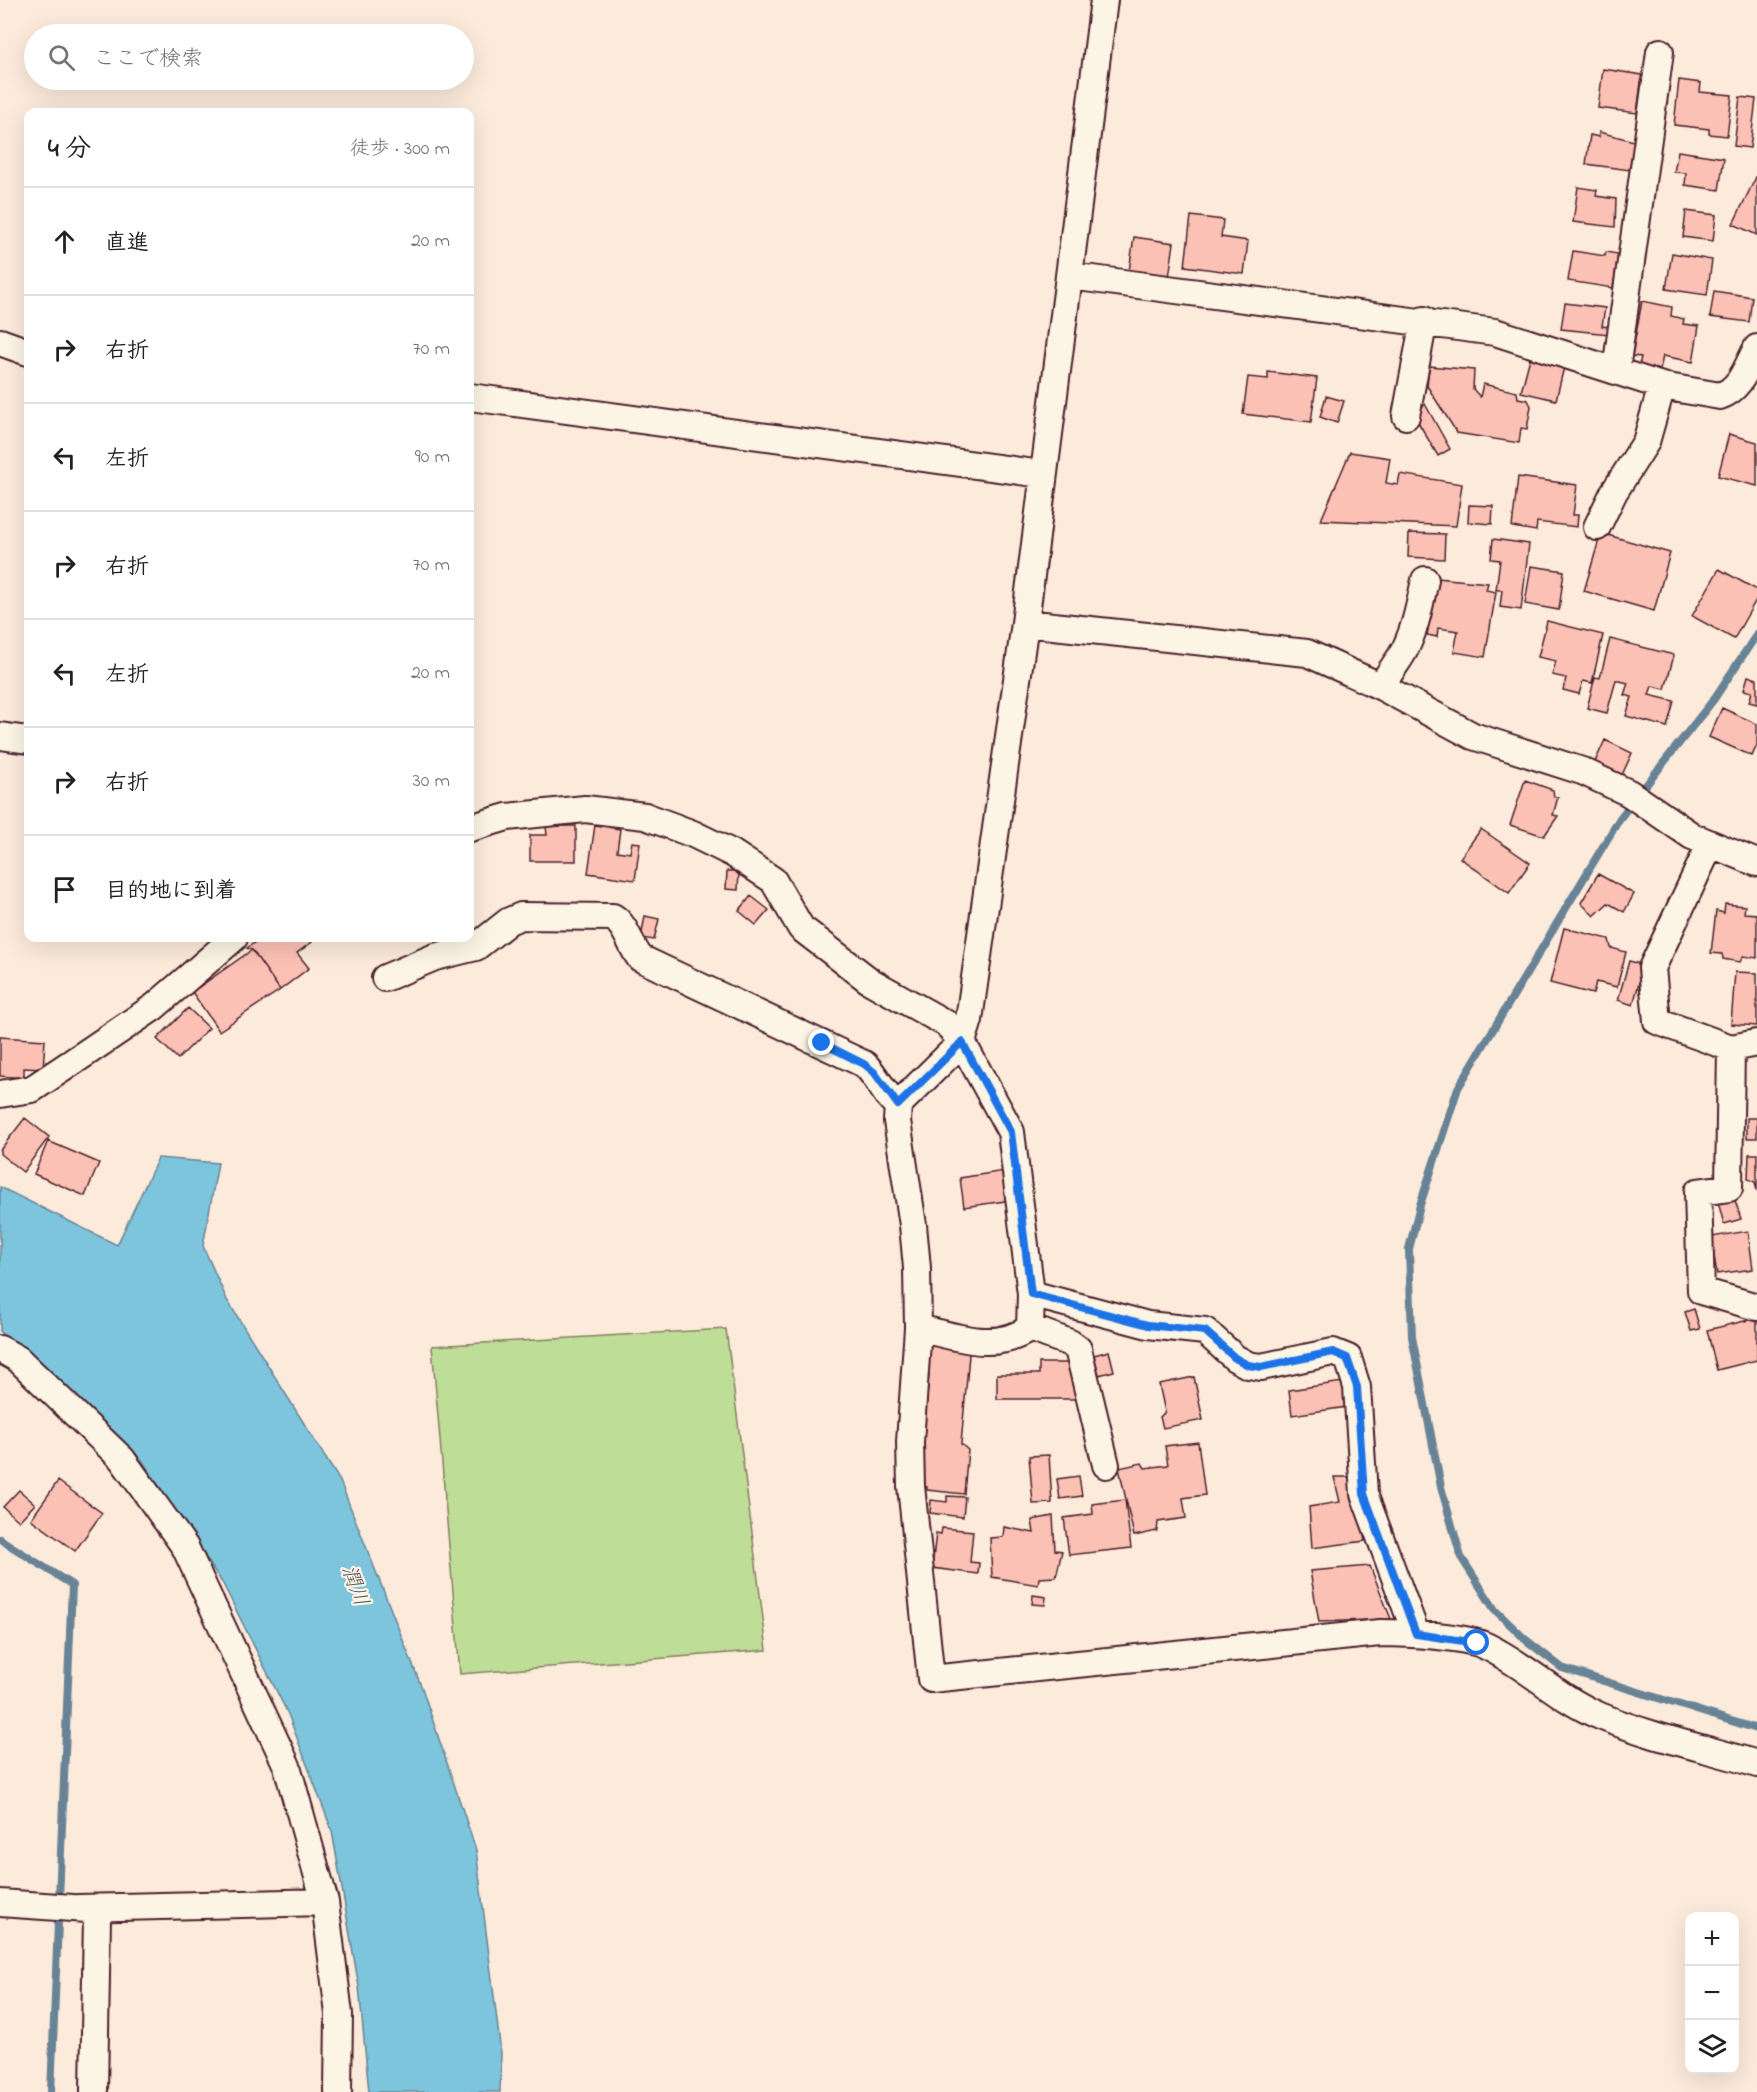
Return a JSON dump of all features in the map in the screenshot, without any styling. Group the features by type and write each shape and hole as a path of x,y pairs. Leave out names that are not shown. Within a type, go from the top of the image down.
{"street":[{"path":"898,1105 962,1042 969,1020 1025,622 1104,0"},
{"path":"1616,370 1660,52"},
{"path":"1070,276 1424,320 1496,332 1662,386 1720,396 1730,393 1737,385 1757,348"},
{"path":"1406,416 1424,320"},
{"path":"0,342 24,351"},
{"path":"1597,527 1614,492 1646,442 1662,386"},
{"path":"474,398 1042,474"},
{"path":"1382,687 1387,674 1405,649 1417,618 1425,580"},
{"path":"1025,622 1306,653 1382,687 1473,736 1582,771 1629,793 1710,845 1757,863"},
{"path":"0,736 24,739"},
{"path":"474,827 507,817 585,809 645,816 693,834 732,853 772,880 801,928 870,981 947,1024 962,1042 1011,1132 1031,1294 1030,1328"},
{"path":"1710,845 1652,968 1657,1021 1731,1048 1757,1043"},
{"path":"385,978 435,957 476,947 509,921 521,916 613,917 620,922 630,946 640,958 864,1064 874,1072 898,1105 897,1121 914,1225 918,1328 911,1431 911,1486 931,1679 1368,1634 1416,1634 1487,1646 1575,1704 1600,1716 1668,1740 1757,1764"},
{"path":"0,1094 32,1089 154,1007 229,942"},
{"path":"1731,1048 1729,1188 1698,1192 1701,1291 1757,1307"},
{"path":"1031,1294 1148,1325 1205,1331 1235,1358 1248,1365 1261,1367 1333,1352 1347,1358 1357,1387 1364,1494 1416,1634"},
{"path":"918,1328 977,1343 1022,1334 1030,1328"},
{"path":"1030,1328 1070,1342 1078,1349 1106,1465"},
{"path":"0,1349 18,1359 122,1459 185,1547 287,1766 325,1902 339,2014 338,2092"},
{"path":"0,1903 79,1908 325,1902"},
{"path":"79,1908 92,1911 97,1917 98,1929 94,2092"}],"green space":[{"path":"726,1329 767,1650 460,1674 432,1346"}],"water":[{"name":"潤川","path":"158,1158 218,1163 203,1246 227,1300 340,1481 422,1688 476,1850 501,2053 500,2092 369,2092 359,1987 332,1831 288,1714 223,1584 142,1460 0,1332 0,1187 117,1245"}],"building":[{"path":"1603,69 1642,75 1637,113 1598,108"},
{"path":"1679,80 1701,83 1700,92 1732,95 1727,136 1709,134 1709,129 1674,125"},
{"path":"1740,97 1756,99 1750,148 1734,146"},
{"path":"1599,132 1634,141 1630,170 1586,164 1590,135 1599,137"},
{"path":"1678,151 1724,158 1719,190 1685,185 1686,173 1674,172"},
{"path":"1757,175 1757,235 1733,224"},
{"path":"1578,187 1597,190 1596,196 1616,199 1615,227 1573,222"},
{"path":"1686,211 1716,215 1713,241 1683,237"},
{"path":"1191,216 1223,220 1221,237 1248,241 1244,274 1185,266"},
{"path":"1134,237 1174,243 1169,277 1129,271"},
{"path":"1573,251 1605,256 1606,252 1618,254 1613,288 1568,281"},
{"path":"1672,253 1712,260 1707,295 1666,289"},
{"path":"1714,291 1752,297 1749,322 1710,317"},
{"path":"1642,301 1672,307 1671,316 1684,319 1683,324 1699,326 1693,362 1663,356 1660,370 1639,366 1641,357 1632,356"},
{"path":"1565,303 1605,308 1602,326 1610,327 1609,334 1561,329"},
{"path":"1530,358 1564,367 1556,400 1521,392"},
{"path":"1429,366 1474,370 1473,389 1480,397 1483,384 1517,392 1518,398 1528,400 1531,406 1527,429 1521,428 1519,443 1457,433 1427,386"},
{"path":"1268,372 1317,378 1311,422 1243,414 1248,377 1268,379"},
{"path":"1326,396 1344,401 1337,423 1320,417"},
{"path":"1425,404 1450,449 1438,456 1414,415"},
{"path":"1729,434 1757,442 1757,486 1718,476"},
{"path":"1350,452 1390,458 1386,483 1398,485 1400,474 1462,484 1456,526 1321,520"},
{"path":"1518,477 1577,485 1573,515 1578,515 1577,527 1537,522 1536,531 1512,527"},
{"path":"1469,505 1493,506 1492,524 1468,522"},
{"path":"1409,533 1445,534 1444,559 1408,557"},
{"path":"1601,533 1670,553 1654,611 1584,591"},
{"path":"1493,539 1529,544 1521,610 1500,607 1502,590 1496,590 1500,560 1491,559"},
{"path":"1531,566 1564,571 1559,610 1525,604"},
{"path":"1719,569 1757,590 1757,598 1734,639 1692,616"},
{"path":"1437,578 1488,583 1486,590 1496,592 1485,657 1454,652 1458,631 1438,628 1437,637 1427,635"},
{"path":"1547,621 1603,635 1592,683 1583,681 1579,694 1563,690 1566,678 1552,675 1556,661 1538,657"},
{"path":"1610,639 1674,655 1665,689 1652,686 1649,695 1674,701 1667,727 1626,716 1632,697 1624,695 1628,683 1616,680 1607,713 1587,708 1595,677 1600,678"},
{"path":"1748,676 1757,679 1757,704 1749,702 1752,692 1744,690"},
{"path":"1722,708 1757,724 1757,745 1752,756 1709,737"},
{"path":"1605,740 1632,753 1622,775 1595,762"},
{"path":"1525,780 1553,790 1554,797 1558,797 1553,815 1558,816 1544,836 1510,825"},
{"path":"595,825 620,829 617,851 630,853 632,842 640,843 635,880 588,873"},
{"path":"546,826 576,826 576,861 530,861 530,835 547,835"},
{"path":"1481,829 1530,863 1509,893 1460,858"},
{"path":"727,871 739,871 738,890 726,889"},
{"path":"1598,874 1634,894 1624,912 1608,903 1594,916 1581,903"},
{"path":"751,896 769,910 756,925 739,911"},
{"path":"1725,904 1745,906 1744,913 1757,914 1757,958 1743,956 1740,962 1723,959 1722,954 1711,953 1716,911 1724,913"},
{"path":"645,916 659,919 654,940 641,938"},
{"path":"1564,928 1609,939 1611,948 1626,952 1617,987 1596,982 1593,994 1550,983"},
{"path":"255,942 312,942 297,953 309,968 280,990 252,950 247,948"},
{"path":"252,950 280,990 219,1031 192,992"},
{"path":"1629,961 1644,965 1633,1005 1618,1000"},
{"path":"1735,972 1757,973 1757,1026 1731,1024"},
{"path":"188,1008 209,1028 178,1059 157,1039"},
{"path":"0,1037 45,1040 43,1069 24,1068 24,1078 0,1076"},
{"path":"25,1118 49,1137 23,1172 0,1154 0,1150"},
{"path":"1747,1118 1757,1118 1757,1138 1747,1138"},
{"path":"48,1141 99,1163 85,1196 34,1174"},
{"path":"1749,1154 1757,1154 1757,1191 1755,1182 1748,1179"},
{"path":"1004,1171 1005,1201 964,1207 960,1178"},
{"path":"1734,1197 1741,1219 1724,1224 1718,1202"},
{"path":"1748,1231 1753,1269 1717,1274 1711,1237"},
{"path":"1694,1309 1700,1329 1691,1331 1685,1312"},
{"path":"1757,1318 1757,1360 1717,1370 1707,1330"},
{"path":"925,1341 970,1344 961,1444 968,1450 964,1494 927,1490 927,1487 919,1486 929,1374 922,1373"},
{"path":"1109,1351 1114,1371 1099,1375 1094,1355"},
{"path":"1039,1363 1075,1363 1075,1399 997,1399 997,1374 1039,1374"},
{"path":"1194,1377 1203,1420 1163,1428 1160,1417 1165,1412 1159,1384"},
{"path":"1343,1382 1347,1407 1292,1415 1289,1390"},
{"path":"1198,1442 1205,1495 1183,1498 1186,1518 1158,1522 1157,1531 1134,1536 1119,1468 1142,1463 1145,1468 1168,1465 1165,1446"},
{"path":"1049,1455 1052,1503 1033,1504 1029,1456"},
{"path":"1079,1476 1082,1496 1060,1499 1057,1479"},
{"path":"1334,1477 1353,1477 1365,1541 1312,1548 1309,1507 1340,1502"},
{"path":"58,1481 102,1513 75,1551 31,1519"},
{"path":"19,1490 35,1504 19,1521 3,1507"},
{"path":"947,1496 965,1497 963,1517 930,1513 931,1500 947,1502"},
{"path":"1125,1500 1131,1548 1069,1555 1064,1518 1093,1514 1092,1504"},
{"path":"1053,1516 1055,1550 1062,1551 1056,1577 1039,1578 1038,1585 992,1577 990,1538 1003,1537 1004,1527 1034,1533 1032,1520"},
{"path":"942,1528 973,1531 970,1562 979,1563 978,1574 932,1568 936,1533 941,1534"},
{"path":"1370,1566 1391,1619 1319,1622 1310,1571"},
{"path":"1033,1595 1046,1597 1045,1605 1032,1604"}],"waterway":[{"path":"1757,634 1714,699 1620,818 1458,1088 1420,1205 1409,1249 1412,1337 1441,1487 1461,1557 1495,1610 1526,1640 1562,1668 1757,1729"},
{"path":"0,1539 72,1585 51,2092"}],"route":[{"path":"822,1043 864,1064 874,1072 893,1102 898,1105 962,1042 1011,1132 1031,1294 1039,1294 1148,1325 1205,1331 1235,1358 1248,1365 1261,1367 1333,1352 1341,1353 1347,1358 1357,1387 1364,1494 1416,1634 1477,1643"}]}
